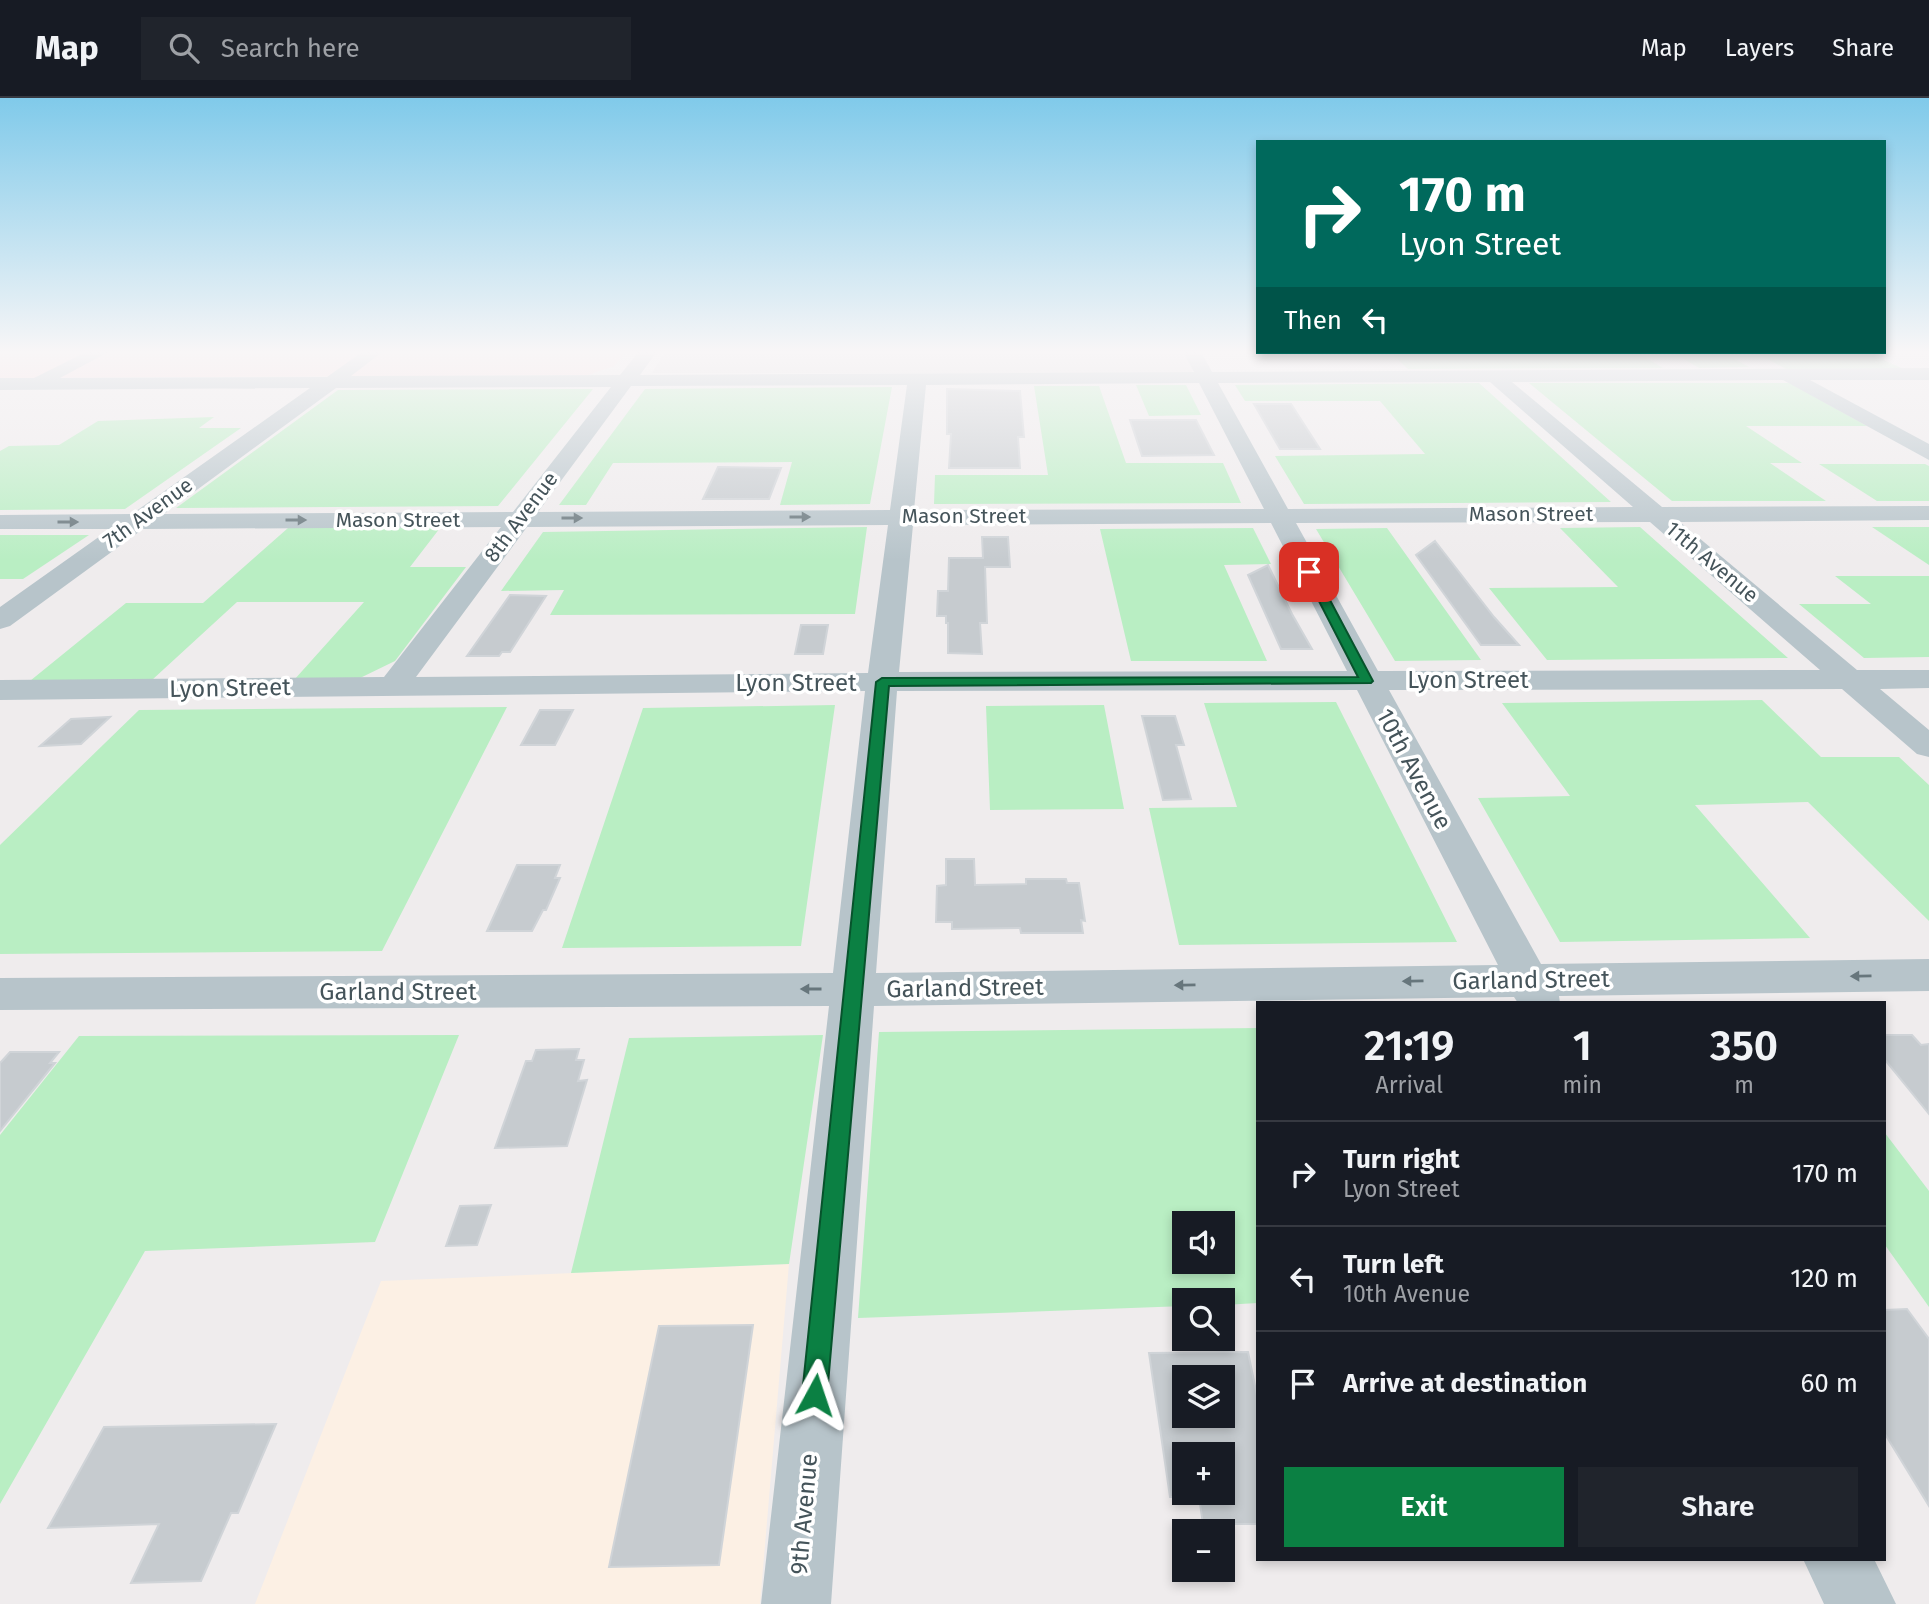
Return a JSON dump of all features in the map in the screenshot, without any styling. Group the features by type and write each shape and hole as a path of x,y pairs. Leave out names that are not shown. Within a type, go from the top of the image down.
{"street":[{"name":"7th Avenue","path":"0,620 278,420"},
{"name":"8th Avenue","path":"393,686 595,420"},
{"name":"9th Avenue","path":"796,1604 882,682 912,420"},
{"name":"10th Avenue","path":"1229,420 1534,992"},
{"name":"11th Avenue","path":"1546,420 1929,747"},
{"path":"1869,420 1929,453"},
{"name":"Mason Street","path":"0,522 1929,513"},
{"name":"Lyon Street","path":"0,690 882,682 1929,679"},
{"name":"Garland Street","path":"0,994 853,989 1534,992 1929,975"},
{"path":"1838,1561 1861,1604"}],"shaded area":[{"path":"789,1264 760,1604 255,1604 381,1281"}],"green space":[{"path":"210,420 199,428 241,428 125,509 0,510 0,451 9,446 59,445 98,421"},
{"path":"296,420 568,420 498,506 176,508"},
{"path":"622,420 886,420 870,504 780,505 792,462 613,463 586,505 559,505"},
{"path":"1039,420 1111,420 1126,463 1223,463 1241,503 934,504 935,475 1048,475"},
{"path":"1396,420 1520,420 1611,502 1304,504 1275,456 1425,454"},
{"path":"1574,420 1857,420 1867,426 1746,426 1802,463 1770,463 1826,501 1672,501"},
{"path":"1819,464 1925,464 1929,466 1929,501 1877,501"},
{"path":"867,527 855,614 550,615 564,590 501,591 543,532"},
{"path":"1640,527 1788,658 1547,660 1489,588 1618,587 1560,528"},
{"path":"1872,527 1929,527 1929,565"},
{"path":"288,528 440,528 410,567 466,567 395,661 358,679 294,680 364,602 237,602 152,680 25,685 126,603 203,603"},
{"path":"1253,528 1271,564 1224,565 1267,661 1131,661 1100,529"},
{"path":"1387,528 1481,660 1395,661 1316,529"},
{"path":"0,535 89,535 23,579 0,579"},
{"path":"1835,576 1929,576 1929,657 1864,658 1799,604 1871,604"},
{"path":"1762,700 1821,757 1899,757 1929,785 1929,921 1808,802 1695,805 1810,938 1560,942 1478,798 1570,796 1502,703"},
{"path":"1336,702 1457,942 1179,945 1149,808 1237,807 1204,703"},
{"path":"835,705 801,946 562,948 643,708"},
{"path":"1104,705 1124,809 990,810 986,706"},
{"path":"507,707 382,951 0,954 0,845 139,710"},
{"path":"1256,1028 1256,1303 1235,1304 1235,1288 1172,1288 1172,1306 858,1318 879,1032"},
{"path":"459,1035 375,1242 145,1251 0,1504 0,1135 79,1036"},
{"path":"823,1035 789,1264 571,1273 629,1038"},
{"path":"1886,1134 1929,1191 1929,1307 1886,1246"}],"building":[{"path":"947,420 1023,420 1024,437 1018,437 1020,468 949,468 951,434 947,434"},
{"path":"1130,420 1196,420 1214,455 1142,456"},
{"path":"1263,420 1301,420 1320,449 1280,449"},
{"path":"718,467 781,468 769,499 703,499"},
{"path":"982,537 1008,537 1010,567 985,567 987,623 980,623 982,654 948,653 946,616 937,616 938,591 948,591 949,558 983,558"},
{"path":"1435,541 1519,645 1481,645 1416,555"},
{"path":"1268,565 1312,649 1281,649 1248,575"},
{"path":"510,595 546,596 510,652 502,652 499,656 467,656"},
{"path":"801,625 828,625 823,654 795,654"},
{"path":"540,710 573,710 555,745 521,745"},
{"path":"1142,716 1175,716 1184,745 1176,745 1191,799 1163,800"},
{"path":"110,717 81,744 40,746 71,719"},
{"path":"946,859 974,859 975,885 1026,884 1026,879 1066,879 1067,883 1079,883 1085,921 1081,920 1083,933 1021,933 1020,928 952,929 952,922 936,922 937,886 946,885"},
{"path":"517,865 560,865 555,878 560,878 546,910 543,910 532,931 487,931"},
{"path":"1886,1035 1912,1035 1921,1045 1929,1044 1929,1114 1886,1061"},
{"path":"579,1049 576,1060 584,1060 578,1081 587,1080 567,1146 495,1148 526,1061 532,1061 536,1050"},
{"path":"10,1052 59,1052 50,1063 55,1063 0,1131 0,1063"},
{"path":"491,1205 477,1245 446,1246 460,1206"},
{"path":"1907,1309 1929,1339 1929,1506 1886,1436 1886,1310"},
{"path":"753,1325 719,1565 609,1567 659,1326"},
{"path":"1248,1352 1256,1390 1256,1524 1235,1524 1235,1519 1202,1519 1200,1505 1235,1505 1235,1442 1172,1442 1172,1497 1149,1353"},
{"path":"276,1424 238,1513 231,1513 201,1581 131,1583 159,1524 48,1528 104,1427"}],"route":[{"path":"815,1395 882,682 1366,681 1309,572"}]}
